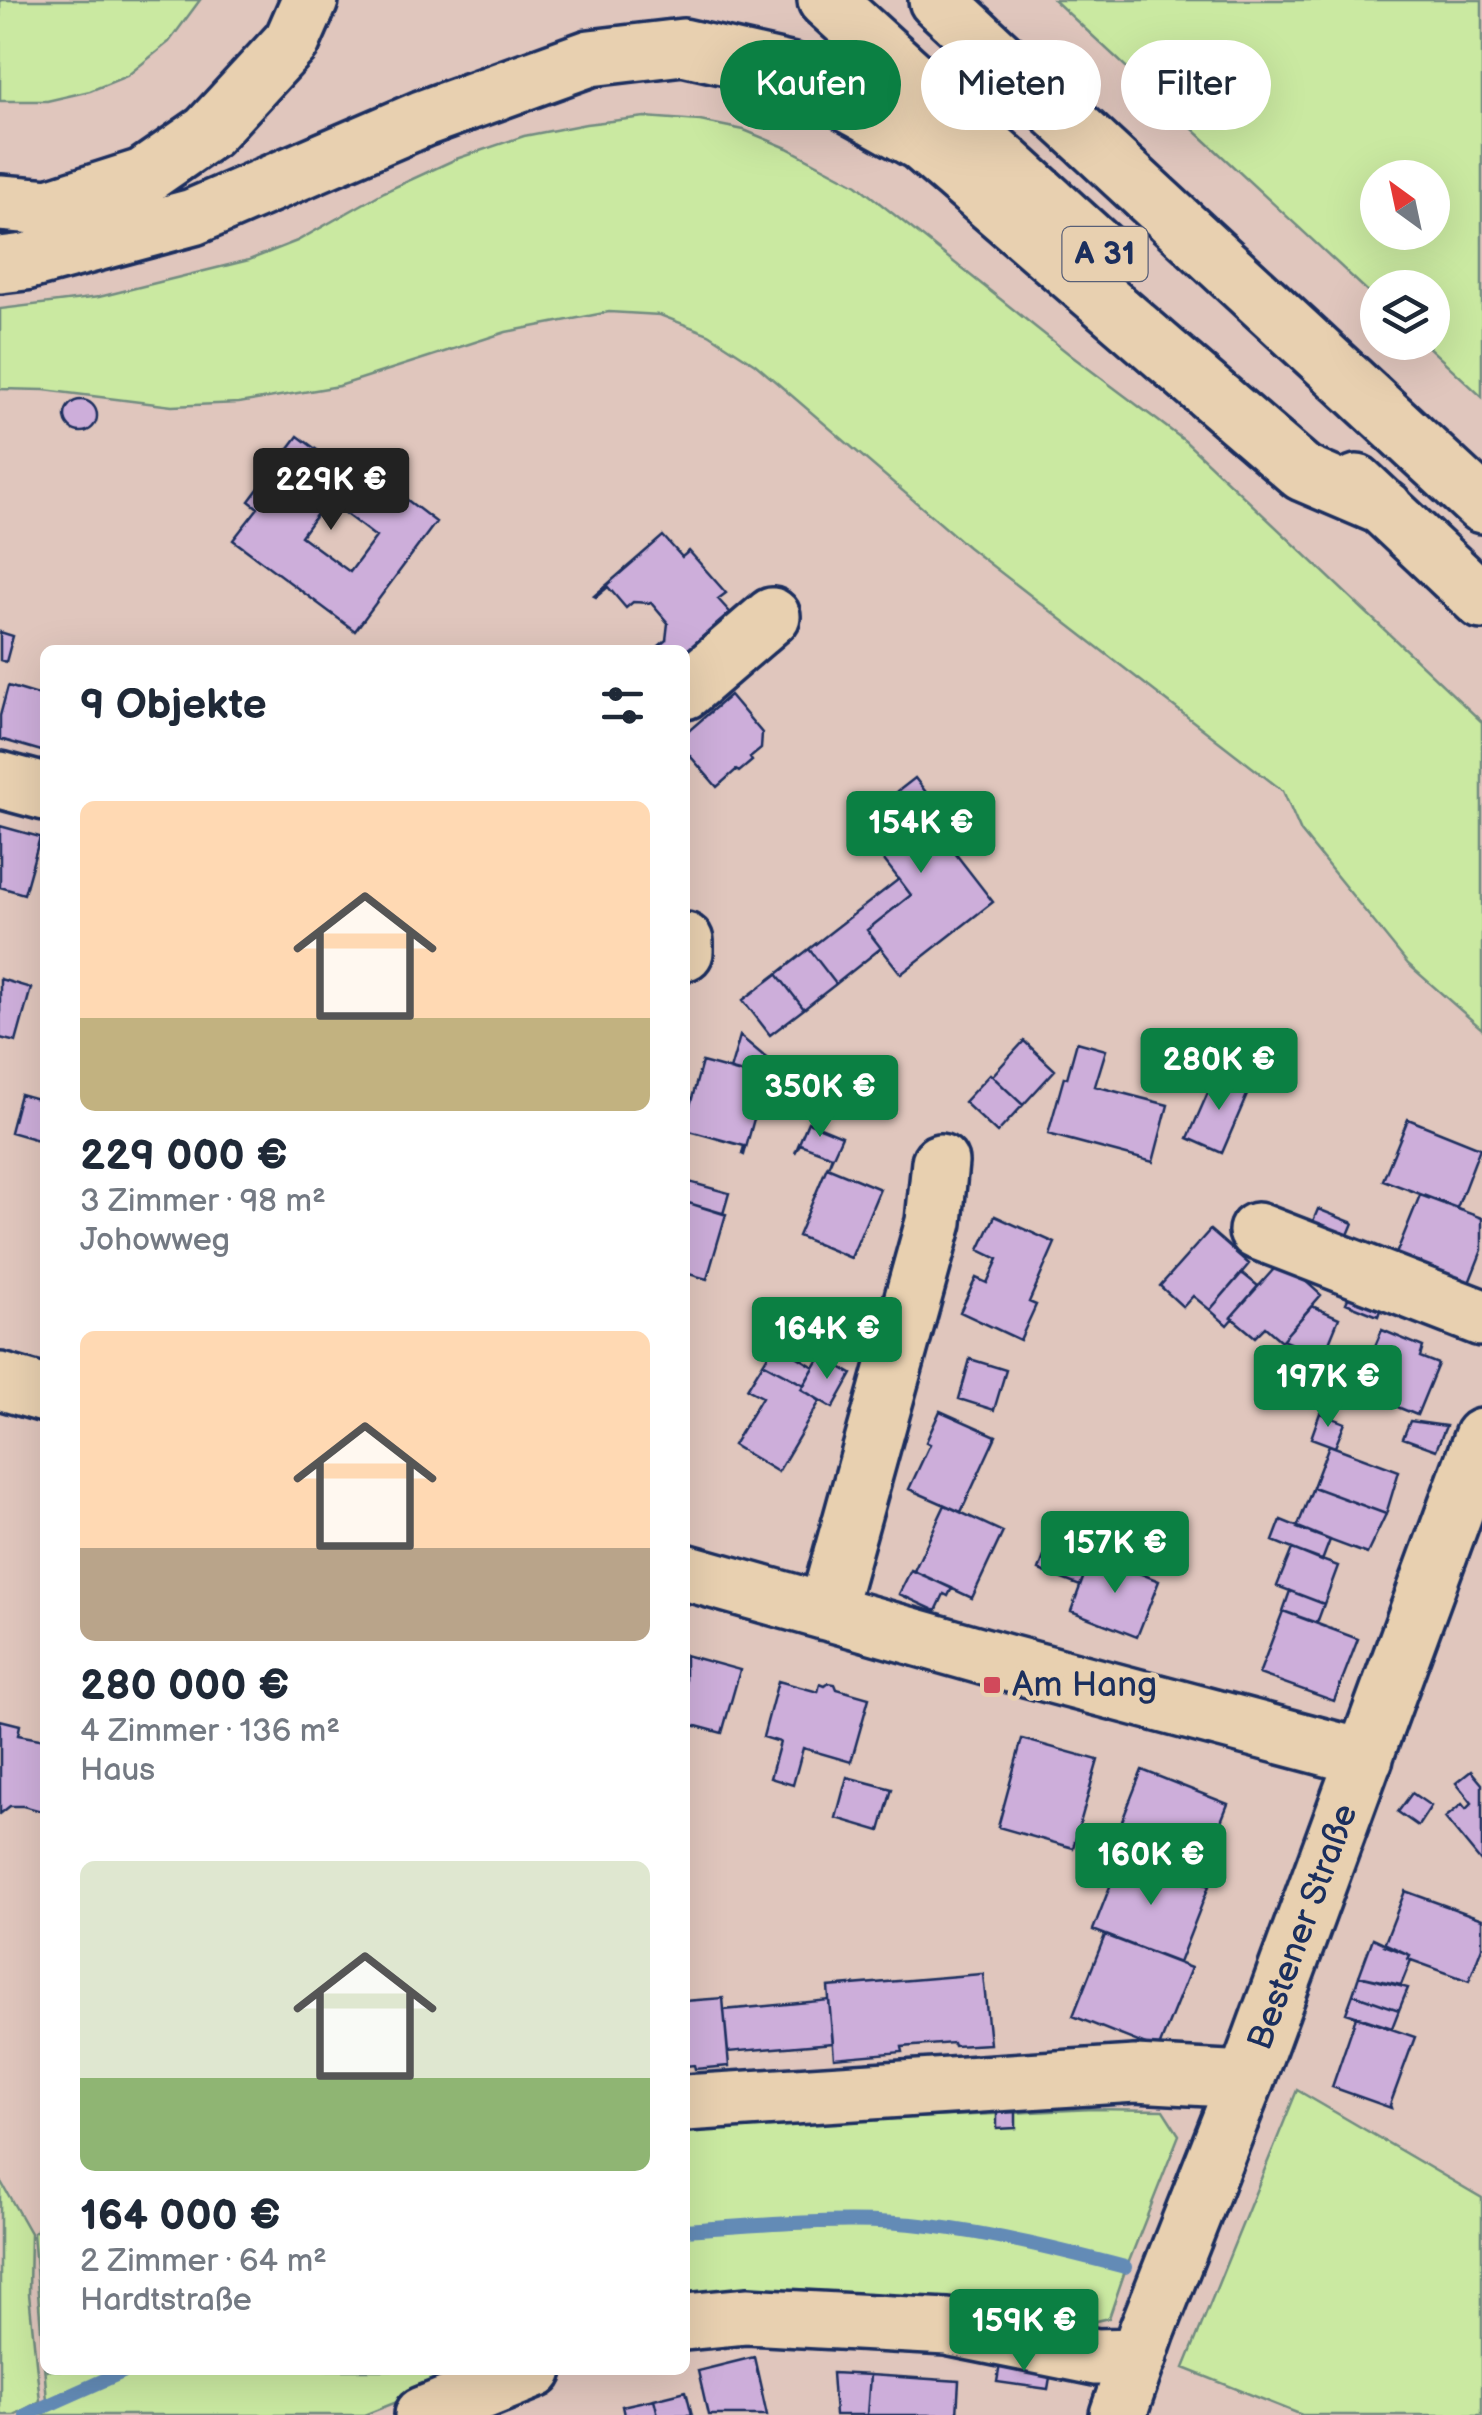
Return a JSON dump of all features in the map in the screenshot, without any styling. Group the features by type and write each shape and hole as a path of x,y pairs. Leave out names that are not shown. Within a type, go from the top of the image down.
{"main road":[{"path":"0,203 49,206 143,177 208,132 292,41 310,0"},
{"name":"A 31","path":"826,0 1482,601"},
{"name":"A 31","path":"936,0 1482,505"},
{"path":"0,265 25,262 193,217 424,118 590,58 683,47 793,72 921,143 1303,473 1384,508"},
{"path":"690,687 772,616"},
{"path":"0,780 40,791"},
{"path":"826,1612 934,1222 940,1162"},
{"path":"1256,1231 1482,1318"},
{"path":"0,1381 40,1393"},
{"name":"Bestener Straße","path":"1118,2415 1246,2080 1482,1436"},
{"path":"690,1573 1365,1758"},
{"path":"690,2103 1135,2074 1246,2080"},
{"path":"690,2322 747,2316 948,2327 1096,2357 1144,2343"},
{"path":"423,2415 523,2375"}],"green space":[{"path":"0,0 200,0 169,42 127,76 90,91 47,101 0,101"},
{"path":"1054,0 1482,0 1482,397 1442,360 1450,360 1450,270 1360,270 1360,284 1194,130 1271,130 1271,40 1121,40 1121,62"},
{"path":"645,117 700,121 720,125 720,130 744,130 857,185 1185,441 1482,722 1482,1029 1408,964 1301,832 1283,791 968,547 755,364 709,334 660,315 609,312 506,332 339,386 239,403 172,406 44,390 0,389 0,309 99,297 249,260 297,241 384,192 456,159 524,136"},
{"path":"1297,2090 1482,2198 1482,2415 1302,2415 1184,2368"},
{"path":"1093,2109 1163,2110 1179,2135 1128,2264 1023,2238 916,2221 830,2218 690,2228 690,2129"},
{"path":"0,2180 30,2233 29,2294 40,2401 14,2415 0,2415"},
{"path":"869,2226 934,2231 1061,2254 1125,2271 1109,2318 1067,2328 690,2303 690,2234"},
{"path":"40,2227 40,2317 33,2233"},
{"path":"45,2375 106,2375 47,2401"},
{"path":"124,2375 465,2375 364,2415 32,2415"}],"building":[{"path":"81,400 92,405 97,416 92,427 81,432 70,427 65,416 70,405"},
{"path":"298,436 398,510 406,499 436,522 355,631 233,540 258,508 249,501","holes":["327,500 376,537 350,572 301,536"]},
{"path":"663,536 682,557 689,551 726,593 718,599 737,620 690,660 690,645 660,645 666,640 668,623 651,603 633,602 626,608 608,587 594,596"},
{"path":"0,632 13,636 6,662 0,660"},
{"path":"8,686 40,696 40,751 0,739 0,716"},
{"path":"730,695 762,733 761,749 750,758 752,761 717,787 690,756 690,730"},
{"path":"915,778 959,835 948,844 993,902 901,974 867,930 911,895 856,824"},
{"path":"0,826 40,837 24,894 0,887"},
{"path":"899,879 911,895 867,930 881,948 836,984 809,949"},
{"path":"809,949 836,984 804,1009 777,974"},
{"path":"777,974 804,1009 770,1035 743,1000"},
{"path":"0,979 31,988 16,1042 0,1038"},
{"path":"1224,1035 1274,1058 1258,1092 1209,1069"},
{"path":"740,1036 771,1062 765,1079 730,1070"},
{"path":"1024,1041 1055,1070 1023,1105 992,1076"},
{"path":"1077,1042 1106,1050 1095,1086 1168,1105 1153,1162 1048,1134"},
{"path":"702,1062 765,1079 744,1155 744,1146 690,1131 690,1106"},
{"path":"990,1074 1023,1105 997,1133 964,1102"},
{"path":"1216,1074 1250,1088 1222,1153 1188,1138"},
{"path":"20,1094 40,1100 40,1141 10,1132"},
{"path":"1408,1119 1480,1148 1457,1208 1383,1180"},
{"path":"808,1122 842,1136 828,1167 832,1156 800,1144 795,1153"},
{"path":"827,1167 880,1189 851,1258 798,1236"},
{"path":"690,1182 729,1193 723,1214 690,1204"},
{"path":"1420,1195 1482,1218 1482,1250 1469,1283 1396,1254"},
{"path":"690,1203 726,1214 707,1279 690,1274"},
{"path":"1318,1209 1353,1223 1338,1259 1303,1245"},
{"path":"995,1216 1055,1243 1029,1302 1036,1305 1020,1340 960,1312 976,1278 987,1283 998,1259 979,1250"},
{"path":"1210,1230 1249,1264 1210,1310 1193,1296 1183,1307 1160,1286"},
{"path":"1282,1260 1321,1295 1281,1341 1265,1327 1255,1337 1231,1317"},
{"path":"1242,1273 1258,1286 1227,1325 1210,1310"},
{"path":"1353,1287 1384,1299 1378,1316 1346,1303"},
{"path":"1312,1306 1339,1318 1323,1357 1282,1340"},
{"path":"1382,1330 1423,1347 1420,1357 1438,1364 1417,1415 1356,1390"},
{"path":"775,1343 814,1367 804,1385 763,1363"},
{"path":"821,1356 852,1374 833,1408 801,1389"},
{"path":"970,1359 1006,1370 994,1410 959,1399"},
{"path":"763,1363 804,1385 801,1389 820,1401 778,1472 733,1445 762,1397 747,1389"},
{"path":"940,1411 996,1436 961,1512 909,1489"},
{"path":"1320,1413 1345,1423 1335,1447 1311,1438"},
{"path":"1410,1421 1446,1426 1436,1450 1403,1438"},
{"path":"1329,1445 1399,1471 1386,1514 1313,1487"},
{"path":"1313,1487 1386,1514 1367,1554 1297,1528"},
{"path":"945,1505 1003,1532 972,1598 914,1571"},
{"path":"1281,1520 1330,1540 1322,1561 1273,1541"},
{"path":"1056,1524 1079,1533 1062,1579 1039,1570"},
{"path":"1079,1533 1098,1540 1080,1586 1062,1579"},
{"path":"1292,1549 1338,1566 1324,1604 1277,1586"},
{"path":"1092,1554 1159,1581 1137,1637 1071,1611"},
{"path":"911,1570 952,1588 948,1596 944,1594 936,1611 899,1594"},
{"path":"1290,1591 1324,1604 1317,1623 1283,1611"},
{"path":"1283,1611 1358,1639 1334,1701 1259,1674"},
{"path":"690,1656 740,1670 722,1733 690,1724"},
{"path":"778,1681 818,1692 820,1684 835,1684 837,1689 869,1698 851,1762 803,1748 793,1785 770,1778 780,1742 763,1737"},
{"path":"0,1720 20,1725 18,1735 40,1739 40,1811 10,1806 0,1814"},
{"path":"1022,1739 1098,1760 1073,1848 998,1827"},
{"path":"1142,1770 1228,1804 1197,1882 1111,1849"},
{"path":"1471,1771 1482,1784 1482,1863 1445,1818 1462,1804 1466,1809 1472,1803 1456,1783"},
{"path":"847,1777 892,1789 880,1831 836,1818"},
{"path":"1412,1793 1431,1806 1418,1826 1398,1812"},
{"path":"1123,1853 1209,1886 1179,1963 1093,1930"},
{"path":"1405,1891 1482,1919 1482,1947 1469,1981 1408,1959 1410,1955 1384,1945"},
{"path":"1105,1935 1191,1968 1158,2050 1073,2016"},
{"path":"1373,1938 1410,1955 1401,1985 1359,1976"},
{"path":"983,1974 990,2044 902,2047 903,2052 834,2058 828,1987"},
{"path":"1359,1976 1408,1988 1399,2010 1353,1994"},
{"path":"1353,1994 1399,2010 1392,2028 1346,2013"},
{"path":"723,1998 729,2066 695,2069 690,2065 690,2001"},
{"path":"829,2000 833,2043 728,2052 724,2010"},
{"path":"1356,2017 1415,2037 1391,2108 1332,2087"},
{"path":"1016,2112 1016,2128 997,2129 997,2113"},
{"path":"754,2357 767,2415 708,2415 698,2371"},
{"path":"1001,2358 1052,2366 1048,2389 997,2382"},
{"path":"832,2373 870,2375 867,2415 835,2415"},
{"path":"870,2375 959,2381 957,2415 867,2415"},
{"path":"686,2391 692,2415 658,2415 654,2399"},
{"path":"654,2399 658,2415 624,2415 622,2406"}],"waterway":[{"path":"690,2230 808,2222 900,2223 1004,2238 1125,2267"},
{"path":"26,2415 116,2375"}],"place":[{"name":"Am Hang","path":"992,1685"}]}
